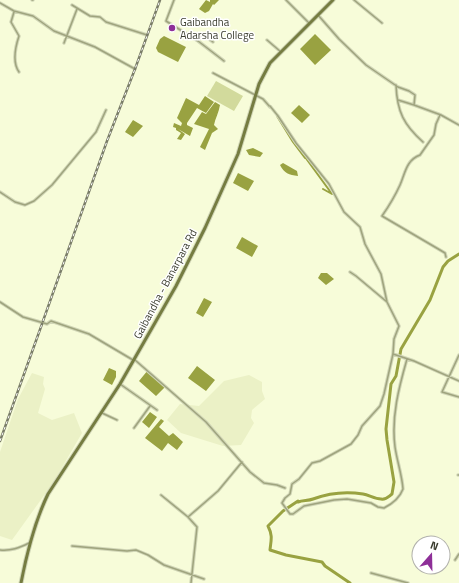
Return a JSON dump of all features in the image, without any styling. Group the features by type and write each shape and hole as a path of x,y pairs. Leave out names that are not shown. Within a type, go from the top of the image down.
{"main road":[{"name":"Gaibandha - Banarpara Rd","path":"21,583 29,543 40,511 48,494 135,360 199,242 224,189 238,154 259,84 270,63 333,0"}],"street":[{"path":"174,0 166,21 198,41 224,61"},
{"path":"287,0 309,23"},
{"path":"354,0 382,24"},
{"path":"0,3 14,11 34,16 54,31 95,47 135,69"},
{"path":"72,5 90,16 100,17 106,22 147,35"},
{"path":"64,43 77,9"},
{"path":"14,11 11,22 19,36 15,61 20,72"},
{"path":"318,15 354,54 381,76 415,95 414,105"},
{"path":"198,41 202,34 214,42"},
{"path":"267,40 281,52"},
{"path":"213,74 263,99 274,111"},
{"path":"396,85 396,95 404,122 423,142"},
{"path":"255,96 264,99 270,106 296,143 329,184 344,212 360,227 365,244 381,274 387,302 399,326 394,339 393,354 383,401 362,426 358,435 351,444 320,461 312,463 299,479 292,484 290,494 284,498 282,503 290,514 293,514 304,506 347,499 371,503 378,508 384,508 394,501 402,492 401,470 395,445 395,422 399,385 406,358"},
{"path":"398,100 440,115 459,125"},
{"path":"0,192 15,202 25,205 38,198 52,185 96,132 106,110"},
{"path":"440,115 434,134 420,155 407,166 392,202 382,216 445,253 446,257"},
{"path":"350,272 387,302"},
{"path":"0,302 23,318 31,321 47,324 51,321 89,334 135,360 206,422 250,472 264,483 286,488"},
{"path":"393,354 406,358 459,381"},
{"path":"459,355 442,392 444,394 459,398"},
{"path":"120,384 156,410"},
{"path":"134,428 150,406"},
{"path":"102,413 117,420"},
{"path":"188,517 218,491 242,462"},
{"path":"161,495 188,517 197,527 192,583"},
{"path":"0,550 15,549 29,543"},
{"path":"72,546 127,551 136,550 148,555 164,566 204,579"},
{"path":"455,560 459,554"},
{"path":"371,573 408,583"}],"shaded area":[{"path":"206,0 210,2 210,0 219,0 214,5 213,4 209,11 205,13 199,9"},
{"path":"315,34 331,50 315,65 300,49"},
{"path":"164,36 186,47 178,62 158,52 156,48 160,39"},
{"path":"216,81 243,96 234,111 207,96"},
{"path":"205,96 214,102 206,113 197,108 187,123 187,125 193,128 190,136 178,129 185,134 181,140 177,139 181,133 173,127 174,123 181,126 182,123 177,118 186,98 199,105"},
{"path":"215,102 220,105 214,125 218,129 212,133 205,150 200,147 209,129 194,124 202,112 206,114"},
{"path":"299,105 310,115 302,123 291,113"},
{"path":"133,120 143,126 133,137 125,132"},
{"path":"253,148 263,153 260,157 249,155 246,150"},
{"path":"283,163 297,171 298,176 285,172 280,165"},
{"path":"238,173 254,181 248,191 233,183"},
{"path":"242,237 258,246 252,257 236,248"},
{"path":"321,273 327,273 334,279 326,285 318,278"},
{"path":"204,298 212,302 203,317 196,313"},
{"path":"197,366 215,380 206,391 188,378"},
{"path":"109,368 116,371 116,377 112,385 103,380"},
{"path":"148,370 166,386 156,396 139,381"},
{"path":"32,373 44,377 43,384 45,389 38,413 52,420 74,413 82,433 53,483 12,540 0,536 0,452 18,399"},
{"path":"249,375 262,382 262,391 265,399 252,410 251,418 254,423 241,445 223,446 181,433 167,420 180,404 199,406 224,381"},
{"path":"150,412 157,417 149,428 142,422"},
{"path":"161,419 164,421 159,427 169,436 173,433 183,442 177,450 168,443 162,451 145,438"}],"waterway":[{"path":"277,116 305,158"},
{"path":"305,157 332,194 323,189"},
{"path":"350,583 325,566 322,562 286,555 270,550 271,535 268,526 283,511 298,501 309,500 337,493 356,493 383,499 392,494 394,482 386,429 391,384 396,376 401,349 430,300 443,267 448,261 459,254"}],"railway":[{"path":"43,321 107,141 160,0"},
{"path":"0,441 42,324"}],"place":[{"name":"Gaibandha Adarsha College","path":"172,28"}]}
